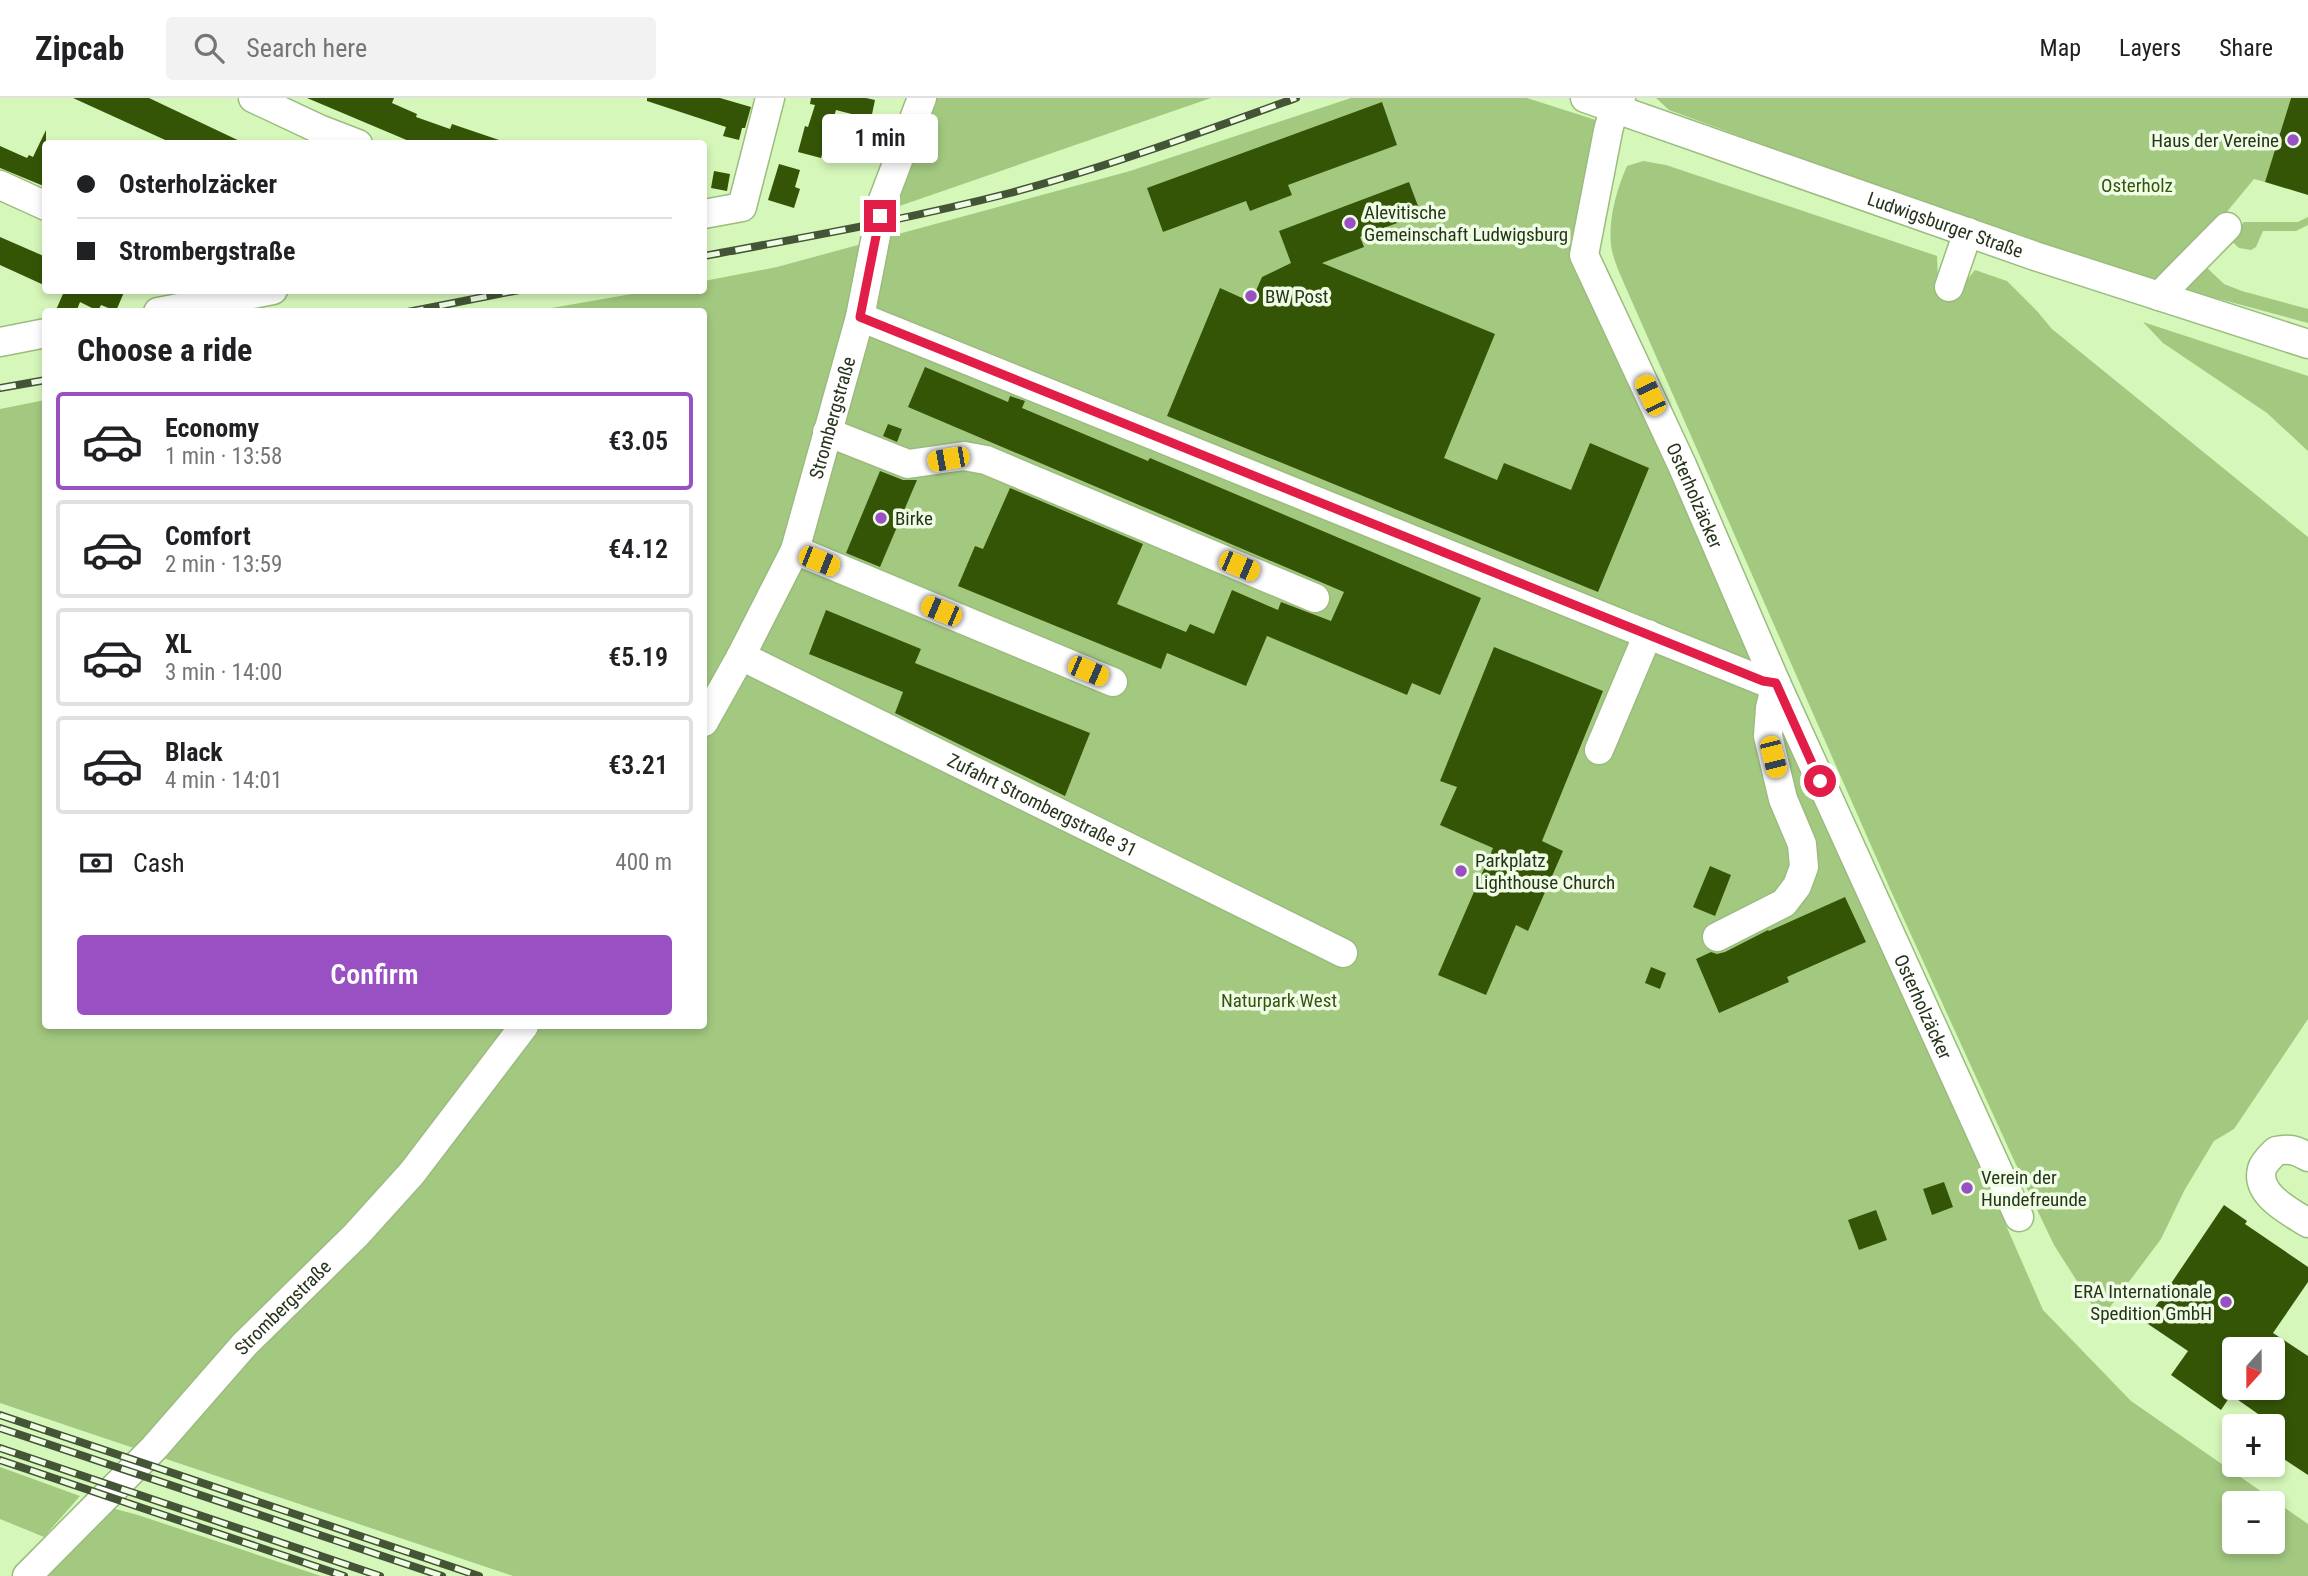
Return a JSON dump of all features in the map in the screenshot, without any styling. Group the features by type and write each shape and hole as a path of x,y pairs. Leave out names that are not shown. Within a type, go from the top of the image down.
{"street":[{"path":"253,98 348,140"},
{"path":"707,213 742,207 770,98"},
{"name":"Strombergstraße","path":"707,717 795,550 860,317 883,200 922,98"},
{"name":"Ludwigsburger Straße","path":"1586,98 1618,103 1968,232 2308,344"},
{"name":"Osterholzäcker","path":"1618,103 1584,255 1682,465 1776,683 2019,1217"},
{"path":"0,185 42,204"},
{"path":"2159,296 2227,228"},
{"path":"1949,286 1968,232"},
{"path":"173,308 226,294"},
{"path":"860,317 1763,681 1776,683 1770,708 1768,736 1783,799 1802,844 1804,867 1797,886 1784,903 1717,937"},
{"path":"0,342 42,334"},
{"path":"827,432 908,464 964,456 986,460 1315,598"},
{"path":"795,550 1112,682"},
{"path":"1599,750 1648,634"},
{"name":"Zufahrt Strombergstraße 31","path":"741,656 1343,953"},
{"name":"Strombergstraße","path":"27,1576 154,1448 244,1345 356,1235 412,1173 522,1029"},
{"path":"2308,1157 2297,1150 2276,1151 2262,1169 2262,1181 2267,1193 2279,1204 2308,1223"}],"green space":[{"path":"936,98 1211,98 888,210"},
{"name":"Naturpark West","path":"1351,98 1527,98 1602,122 1581,220 2019,1217 2005,1223 2043,1310 2131,1401 2222,1464 2222,1477 2240,1477 2261,1491 2222,1491 2222,1554 2285,1554 2285,1508 2308,1524 2308,1576 513,1576 0,1403 0,409 42,401 42,1029 707,1029 707,308 551,308 632,294 707,294 707,280 777,267 1130,171"},
{"name":"Osterholz","path":"1656,98 2291,98 2265,182 2254,179 2187,260 2162,283 1972,221 1669,110"},
{"path":"1643,161 1666,165 1937,256 1938,281 1960,288 1975,270 2007,281 2052,329 2308,537 2308,1019 2234,1129 2214,1141 2184,1191 2161,1239 2101,1319 2054,1245 2029,1193 1891,891 1619,272 1611,245 1614,204 1627,166"},
{"path":"2308,217 2308,225 2296,231 2263,231 2256,247 2251,250 2239,248 2229,239 2244,222 2298,222"},
{"path":"2201,262 2224,284 2308,309 2308,323 2182,289"},
{"path":"2143,322 2308,376 2308,451 2267,413 2163,343"},
{"path":"0,1467 80,1496 44,1537 0,1519"},
{"path":"112,1508 138,1515 321,1576 48,1576"}],"building":[{"path":"73,98 149,98 238,140 165,140"},
{"path":"307,98 394,98 392,103 417,114 416,117 450,129 452,124 499,140 407,140"},
{"path":"647,98 720,98 751,107 739,140 723,136 726,127 647,101"},
{"path":"811,98 875,100 871,119 836,110 821,158 798,152 805,126 808,127 815,105 810,104"},
{"name":"Haus der Vereine","path":"2291,98 2308,98 2308,195 2265,182"},
{"path":"1382,102 1397,145 1288,185 1292,195 1250,211 1246,201 1163,232 1147,188"},
{"path":"46,130 46,140 42,140 42,185 0,168 0,146 27,158 29,155 33,157"},
{"path":"779,164 800,170 795,187 800,189 794,208 768,200"},
{"path":"714,171 730,174 727,191 711,188"},
{"path":"1409,182 1421,214 1360,237 1364,247 1322,263 1495,334 1444,458 1497,480 1504,463 1571,490 1590,443 1649,468 1598,592 1167,416 1220,288 1251,302 1262,277 1291,263 1279,231"},
{"path":"0,237 42,255 42,284 0,265"},
{"path":"63,294 123,294 117,308 101,305 100,308 92,308 80,302 78,308 57,308"},
{"path":"925,367 1008,402 1010,396 1025,401 1022,408 1148,461 1150,458 1481,598 1440,695 1412,683 1407,695 1267,636 1246,686 1167,653 1161,669 958,586 975,546 983,549 1010,488 1143,544 1117,604 1186,632 1190,624 1214,634 1232,590 1278,610 1281,602 1331,621 1344,592 908,407"},
{"path":"888,424 902,429 897,442 883,436"},
{"name":"Birke","path":"880,471 903,480 917,480 880,567 846,553"},
{"path":"826,610 921,649 915,663 1090,733 1065,796 895,713 903,692 809,654"},
{"path":"1494,647 1603,691 1542,841 1563,851 1528,931 1516,925 1486,995 1438,975 1493,848 1440,825 1457,787 1440,781"},
{"path":"1710,866 1731,875 1715,916 1693,907"},
{"path":"1845,897 1866,942 1787,977 1789,982 1719,1013 1696,959 1711,952 1725,952"},
{"path":"1651,967 1666,973 1660,989 1645,983"},
{"path":"1944,1182 1953,1207 1932,1215 1923,1189"},
{"name":"ERA Internationale Spedition GmbH","path":"2224,1205 2247,1221 2245,1224 2308,1267 2308,1282 2273,1333 2279,1337 2222,1337 2222,1400 2228,1400 2221,1410 2171,1375 2188,1351 2145,1322"},
{"path":"1876,1210 1887,1240 1859,1250 1848,1220"},
{"name":"ERA Internationale Spedition GmbH","path":"2286,1342 2308,1356 2308,1475 2285,1460 2285,1414 2258,1414 2238,1400 2286,1400"}],"railway":[{"path":"707,255 819,235 1010,193 1118,160 1296,98"},
{"path":"428,308 499,294"},
{"path":"0,388 42,381"},
{"path":"0,1415 479,1576"},
{"path":"0,1428 442,1576"},
{"path":"0,1448 380,1576"},
{"path":"0,1460 344,1576"}],"place":[{"name":"Haus der Vereine","path":"2293,140"},
{"name":"Alevitische Gemeinschaft Ludwigsburg","path":"1350,223"},
{"name":"BW Post","path":"1251,296"},
{"name":"Birke","path":"881,518"},
{"name":"Parkplatz Lighthouse Church","path":"1461,871"},
{"name":"Verein der Hundefreunde","path":"1967,1188"},
{"name":"ERA Internationale Spedition GmbH","path":"2226,1302"}],"route":[{"path":"880,216 860,317 1763,681 1776,683 1820,781"}]}
